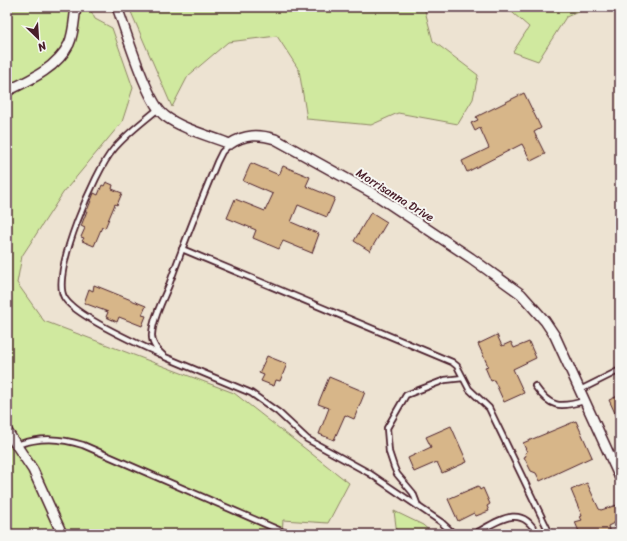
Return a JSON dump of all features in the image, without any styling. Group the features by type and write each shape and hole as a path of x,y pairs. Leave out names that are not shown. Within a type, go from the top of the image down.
{"street":[{"path":"7,91 43,72 63,54 72,34 76,7"},
{"path":"117,7 152,101 158,109 173,121 230,144"},
{"name":"Morrisanna Drive","path":"230,144 243,137 254,135 275,139 376,195 471,258 521,294 534,307 555,336 620,478"},
{"path":"7,431 33,470 62,534"}],"lane":[{"path":"158,109 113,150 100,171 82,211 61,281 64,297 75,309 135,343 251,393 278,412 307,439 369,473 441,522 454,534"},
{"path":"165,357 158,351 154,344 152,333 182,249 216,162 222,152 230,144"},
{"path":"182,249 452,362 457,366 469,389 489,408 550,534"},
{"path":"580,390 620,370"},
{"path":"418,506 413,493 397,474 394,467 389,452 387,428 406,395 445,380 463,378"},
{"path":"535,386 544,398 559,406 568,406 584,401"},
{"path":"17,445 28,441 54,438 83,444 288,534"},
{"path":"474,534 513,516 525,518 537,534"}],"green space":[{"path":"7,7 89,7 95,19 112,28 133,88 122,122 63,193 22,256 17,283 44,321 234,393 349,483 328,523 283,520 282,534 7,534"},
{"path":"131,7 424,7 433,41 478,75 473,99 458,124 398,113 371,125 307,119 299,70 277,36 228,42 188,76 172,107 131,12"},
{"path":"506,7 590,7 566,17 538,61 513,52 529,27"},
{"path":"394,511 423,525 433,534 397,534"}],"building":[{"path":"524,93 541,128 534,132 545,154 531,161 522,144 467,172 462,161 489,148 480,128 475,131 471,123 478,120 476,117"},
{"path":"251,163 279,175 283,166 310,177 306,186 335,198 327,217 298,205 291,222 319,234 312,253 283,241 279,249 253,238 256,230 227,218 235,199 265,211 273,194 243,181"},
{"path":"106,182 113,185 112,189 122,193 117,205 115,204 105,228 102,227 94,246 82,241 84,238 81,237 85,228 81,226 94,193 98,195 102,185 104,186"},
{"path":"371,212 387,222 370,251 354,241"},
{"path":"94,285 146,306 142,315 146,316 142,326 119,317 117,322 106,317 108,312 84,303 89,289 93,291"},
{"path":"497,335 502,346 511,342 514,348 529,342 536,358 513,369 524,393 504,402 494,380 491,381 485,367 488,366 478,344"},
{"path":"267,356 287,364 280,381 276,380 274,386 261,381 264,375 259,373"},
{"path":"329,377 365,392 354,419 345,415 334,440 319,434 329,408 318,404"},
{"path":"620,395 620,424 609,400"},
{"path":"576,421 592,457 540,481 536,473 531,471 524,457 526,456 525,453 527,452 523,443"},
{"path":"451,426 467,462 442,473 437,462 414,472 408,458 431,447 426,437"},
{"path":"587,483 599,509 601,510 620,504 620,520 608,526 610,534 580,534 575,522 582,520 580,517 582,516 571,490"},
{"path":"478,486 480,490 483,488 490,504 487,506 489,511 476,516 474,513 458,521 448,499"}]}
